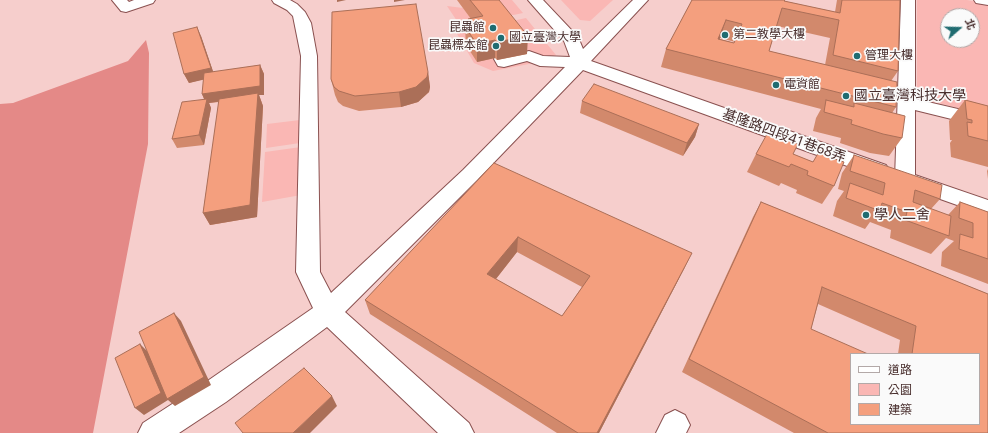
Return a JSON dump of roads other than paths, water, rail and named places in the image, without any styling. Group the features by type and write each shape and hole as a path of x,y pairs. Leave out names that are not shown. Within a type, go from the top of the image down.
{"street":[{"path":"119,0 126,8 148,0"},
{"path":"279,0 292,7 300,15 303,23 309,56 308,272 328,312 459,433"},
{"path":"535,0 572,40 580,63"},
{"path":"153,433 216,392 328,312 470,175 641,0"},
{"path":"905,179 908,0"},
{"path":"981,0 988,1"},
{"name":"基隆路四段41巷68弄","path":"502,60 504,62 529,56 540,61 580,63 988,208"},
{"path":"906,102 988,122"}],"place":[{"name":"昆蟲館","path":"493,28"},
{"name":"第二教學大樓","path":"725,35"},
{"name":"國立臺灣大學","path":"501,38"},
{"name":"昆蟲標本館","path":"496,46"},
{"name":"管理大樓","path":"857,56"},
{"name":"電資館","path":"776,85"},
{"name":"國立臺灣科技大學","path":"846,96"},
{"name":"學人二舍","path":"866,215"}]}
